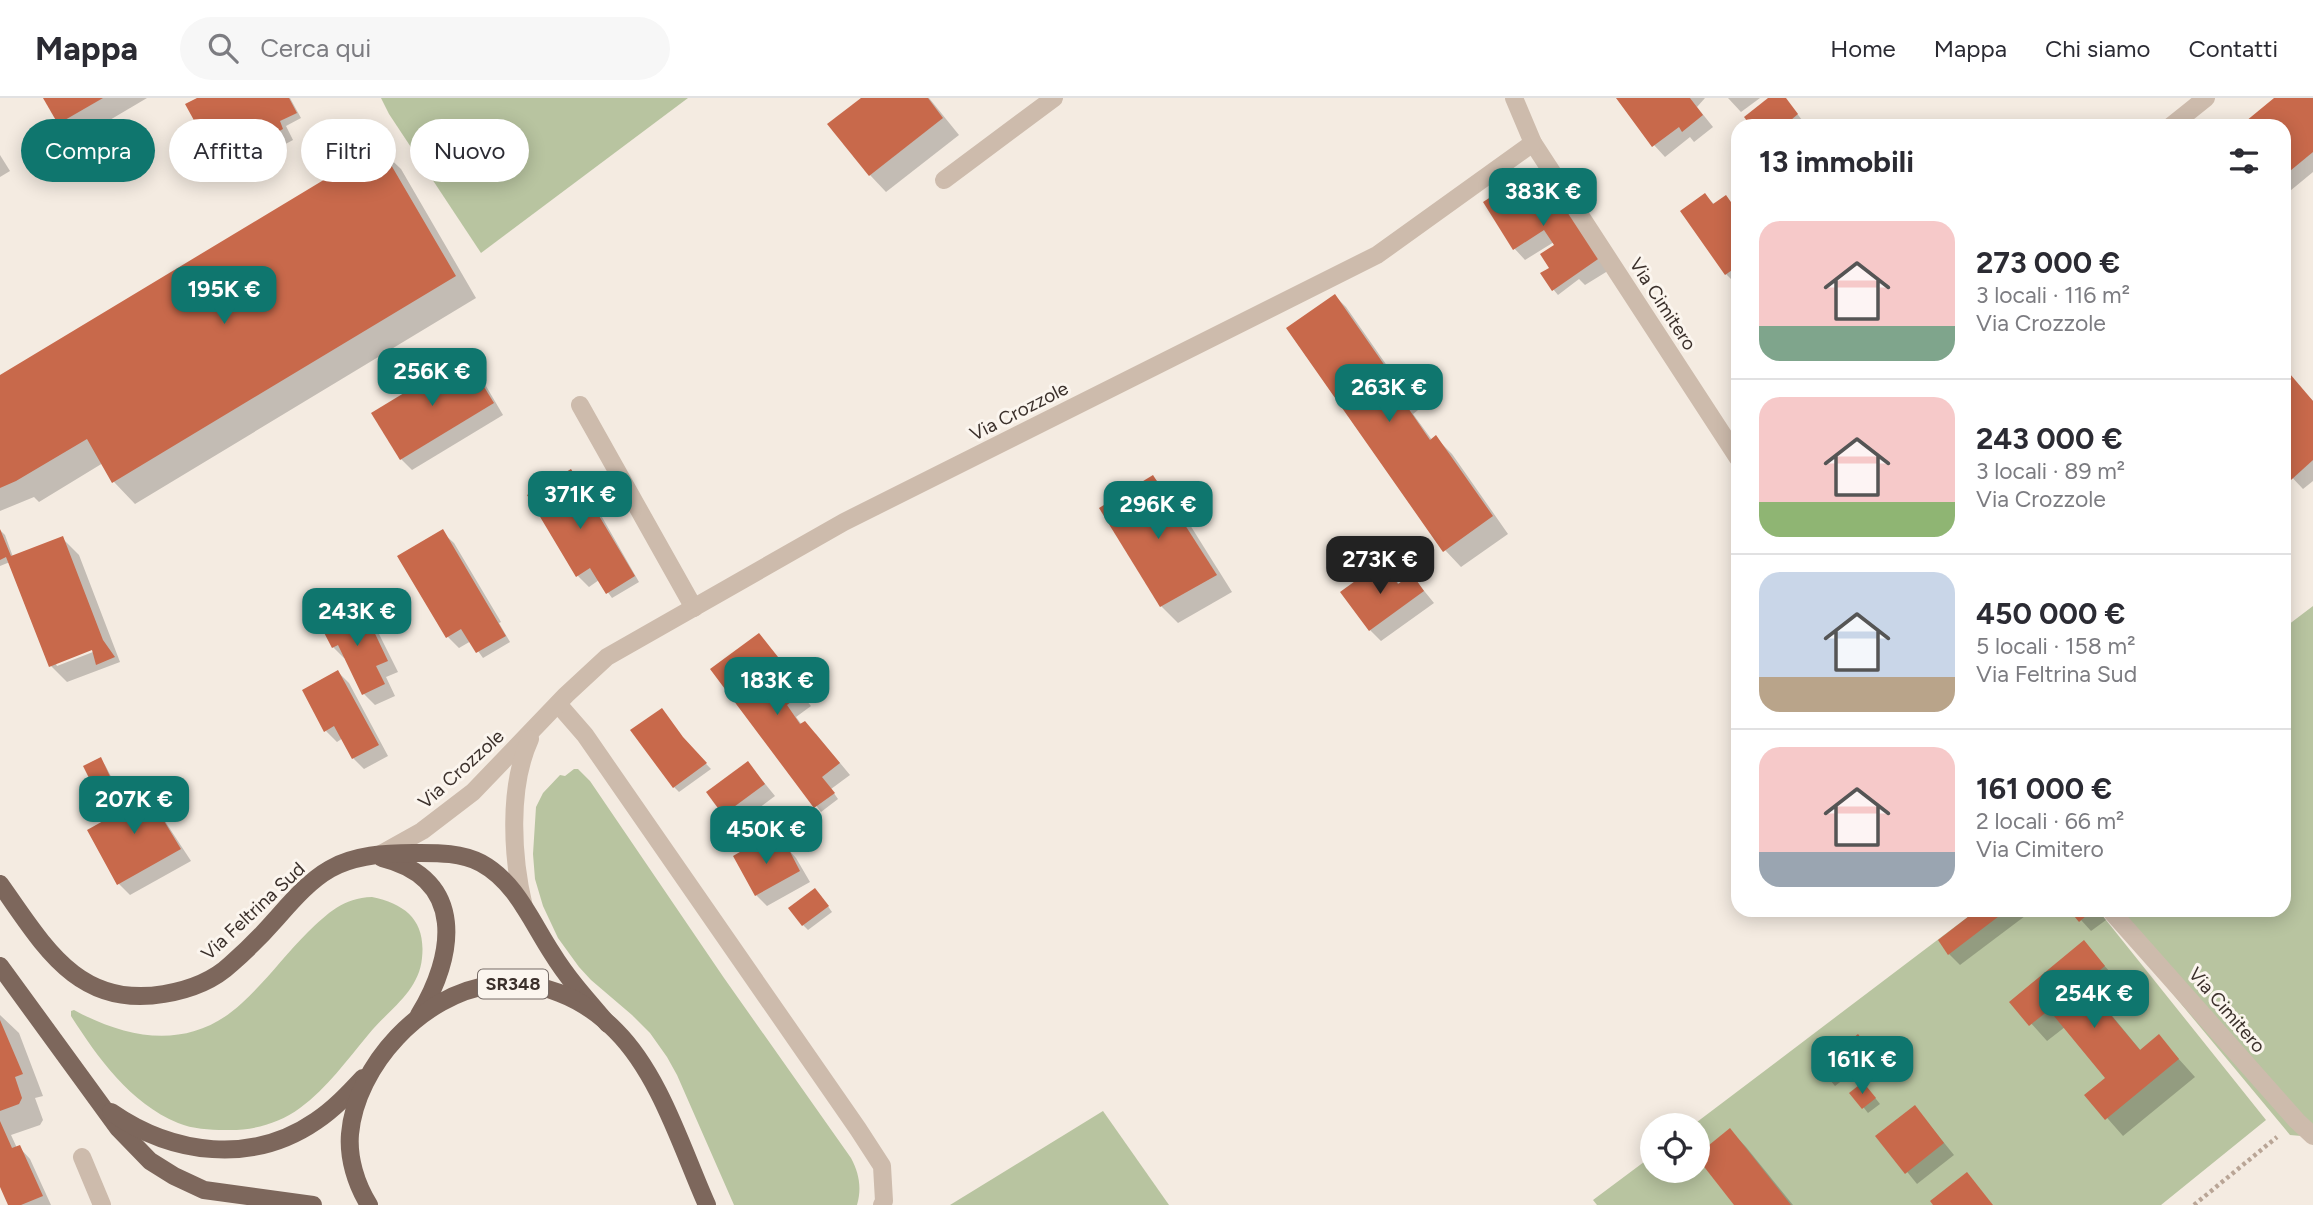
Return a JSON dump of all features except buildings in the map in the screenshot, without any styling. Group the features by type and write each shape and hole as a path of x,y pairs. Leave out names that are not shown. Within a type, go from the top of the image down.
{"main road":[{"name":"Via Feltrina Sud","path":"0,884 55,959 79,978 108,992 140,996 184,989 215,976 228,967 303,890 320,876 344,863 374,856 431,853 468,858 494,872 510,887 566,974 608,1024"},
{"path":"374,856 394,861 421,876 435,890 443,906 446,940 442,966 437,981 415,1020"},
{"name":"SR348","path":"0,966 118,1128 150,1161 217,1199 313,1205"},
{"name":"SR348","path":"100,1103 128,1123 186,1147 212,1150 252,1147 282,1139 319,1120 375,1065 393,1041 415,1020 440,1004 467,991 492,985 513,984 545,988 589,1007 626,1041 648,1073 707,1205"},
{"name":"SR348","path":"369,1205 354,1167 350,1133 358,1100 375,1065"}],"street":[{"path":"944,180 1054,98"},
{"name":"Via Cimitero","path":"1514,98 1533,143 1731,447"},
{"path":"2180,119 2206,98"},
{"name":"Via Crozzole","path":"374,856 422,831 461,802 607,657 844,522 1377,256 1533,143"},
{"path":"580,405 694,608"},
{"path":"558,704 585,735 882,1166 882,1205"},
{"name":"Via Crozzole","path":"524,907 516,851 515,813 522,761 535,730"},
{"name":"Via Cimitero","path":"2116,917 2313,1136"},
{"path":"82,1157 102,1205"}],"path":[{"path":"2194,1205 2297,1121"}],"green space":[{"path":"381,98 688,98 481,253 434,182 529,182 529,119 410,119 410,146 396,125 396,119 392,119"},
{"path":"2313,606 2313,1137 2290,1135 2109,917 2291,917 2291,623"},
{"path":"578,769 590,781 851,1158 859,1181 857,1205 734,1205 667,1057 650,1033 579,967 558,938 543,906 535,879 533,854 536,807 543,793 560,775 565,776"},
{"path":"372,897 395,904 417,924 422,945 420,970 409,991 319,1092 292,1114 274,1122 235,1130 195,1128 178,1123 145,1104 117,1078 92,1048 71,1016 71,1011 74,1010 117,1029 161,1036 203,1028 223,1018 242,1003 329,913 353,900"},
{"path":"1968,917 2104,917 2266,1120 2161,1205 1597,1205 1593,1200 1640,1165 1640,1183 1710,1183 1709,1113"},
{"path":"1103,1111 1169,1205 950,1205"}]}
